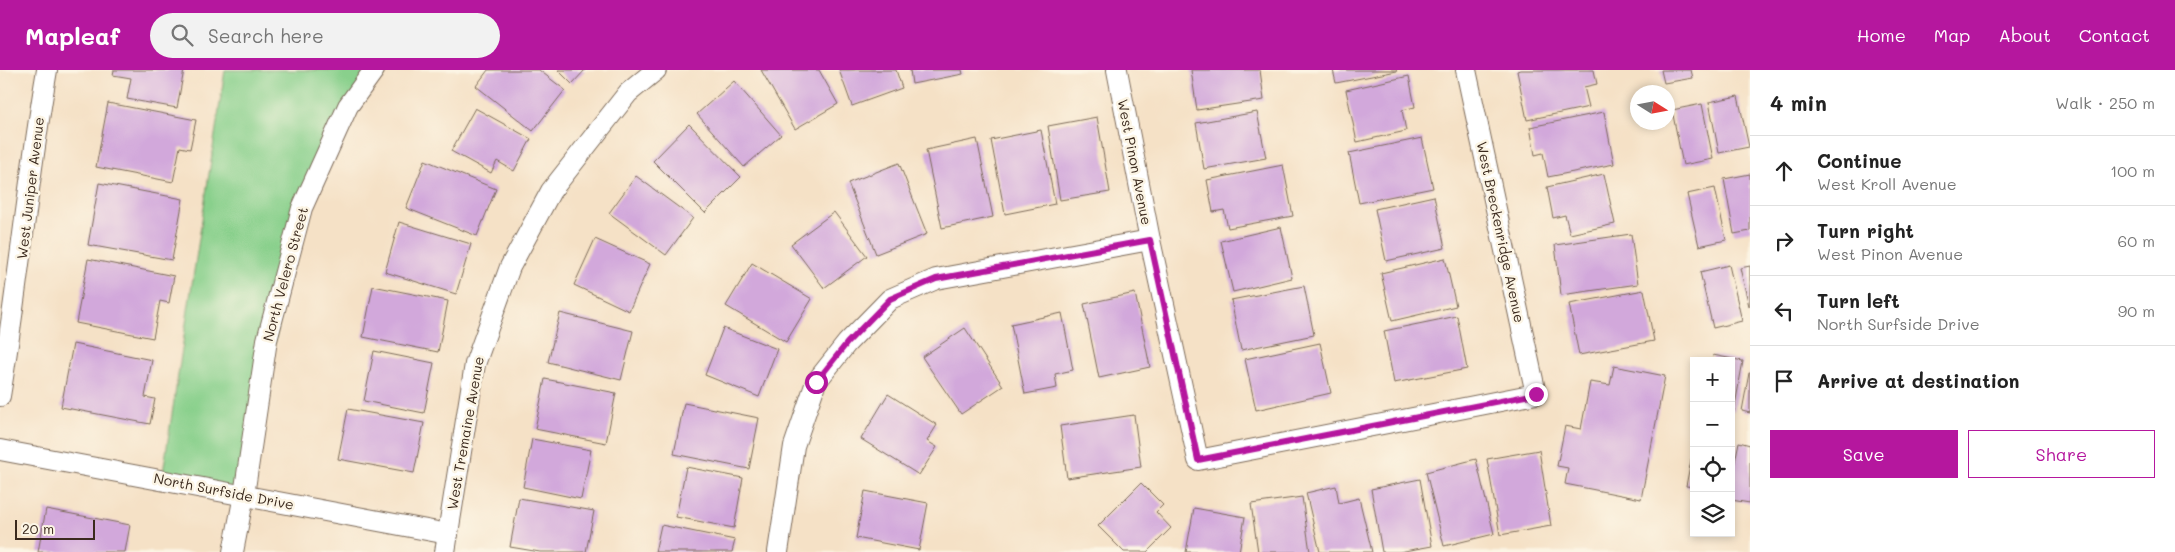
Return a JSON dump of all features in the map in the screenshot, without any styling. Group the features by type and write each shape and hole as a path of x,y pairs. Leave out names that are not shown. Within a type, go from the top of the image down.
{"street":[{"name":"West Juniper Avenue","path":"0,396 13,317 36,136 47,70"},
{"name":"North Velero Street","path":"233,552 244,494 267,340 302,208 348,106 374,70"},
{"name":"West Tremaine Avenue","path":"447,543 475,364 510,267 550,191 628,93 656,70"},
{"name":"West Pinon Avenue","path":"1117,70 1150,240 1198,460"},
{"name":"West Breckenridge Avenue","path":"1198,460 1536,394 1466,70"},
{"path":"778,552 794,446 816,382 847,343 890,299 936,279 1150,240"},
{"name":"North Surfside Drive","path":"0,450 244,494 447,543"}],"green space":[{"path":"225,70 374,70 302,208 244,495 162,479"}],"building":[{"path":"114,70 184,70 177,108 127,99 131,78 113,75"},
{"path":"488,70 539,70 565,90 533,131 476,86"},
{"path":"558,70 585,70 572,84"},
{"path":"761,70 819,70 838,104 795,129"},
{"path":"839,70 896,70 902,88 852,106"},
{"path":"910,70 962,70 963,74 912,84"},
{"path":"1191,70 1260,70 1264,100 1197,110"},
{"path":"1333,70 1396,70 1397,71 1336,83"},
{"path":"1594,70 1597,84 1584,87 1589,107 1527,120 1517,71"},
{"path":"1661,70 1691,70 1693,78 1664,83"},
{"path":"1409,76 1415,107 1402,110 1406,131 1357,142 1346,90"},
{"path":"734,81 781,135 744,167 697,114"},
{"path":"1738,96 1749,147 1719,153 1709,102"},
{"path":"108,103 196,120 190,149 180,147 173,182 96,167"},
{"path":"1702,104 1713,159 1683,165 1675,125 1675,109"},
{"path":"475,108 531,139 514,171 497,161 491,173 451,151"},
{"path":"1257,112 1266,158 1204,169 1196,123"},
{"path":"1604,112 1614,164 1548,177 1543,153 1535,155 1530,127"},
{"path":"1097,117 1110,192 1060,200 1048,126"},
{"path":"689,124 741,177 705,213 653,161"},
{"path":"1041,130 1055,204 1005,214 991,140"},
{"path":"1422,138 1433,188 1359,203 1349,153"},
{"path":"977,139 993,217 942,228 926,150"},
{"path":"425,160 496,189 477,236 406,208"},
{"path":"899,163 927,234 876,254 848,183"},
{"path":"1283,165 1293,216 1228,228 1224,210 1213,212 1207,180"},
{"path":"1604,174 1615,224 1570,234 1565,215 1553,218 1547,187"},
{"path":"1750,174 1750,231 1734,234 1724,179"},
{"path":"636,176 693,218 666,255 609,213"},
{"path":"99,183 183,199 172,260 88,245"},
{"path":"1715,188 1726,240 1699,246 1687,194"},
{"path":"1434,196 1445,248 1386,261 1375,209"},
{"path":"834,212 867,256 824,288 791,244"},
{"path":"399,222 471,244 456,294 385,272"},
{"path":"1281,227 1292,278 1233,292 1221,241"},
{"path":"1631,234 1638,284 1561,295 1555,245"},
{"path":"595,239 650,264 629,311 574,285"},
{"path":"1445,258 1456,306 1392,321 1381,273"},
{"path":"88,259 174,276 169,303 160,301 153,338 76,323"},
{"path":"752,263 812,299 786,342 726,306"},
{"path":"1729,265 1742,321 1713,328 1700,272"},
{"path":"1750,266 1750,306 1749,306 1740,268"},
{"path":"373,286 448,301 438,352 363,337"},
{"path":"1304,286 1314,335 1241,350 1231,300"},
{"path":"1644,290 1654,341 1579,355 1569,304"},
{"path":"1135,293 1150,367 1099,378 1084,304"},
{"path":"560,313 633,331 621,380 548,362"},
{"path":"1062,313 1073,370 1055,374 1057,388 1025,394 1011,324"},
{"path":"1457,316 1467,369 1394,383 1384,331"},
{"path":"723,328 777,349 759,397 705,375"},
{"path":"965,328 1003,386 961,414 922,357"},
{"path":"1320,343 1331,393 1256,410 1245,359"},
{"path":"73,344 152,360 145,397 155,399 150,424 61,407"},
{"path":"374,351 434,363 424,413 364,401"},
{"path":"1735,359 1743,361 1735,405"},
{"path":"1614,366 1665,376 1641,499 1565,484 1568,468 1557,466 1565,426 1581,429 1590,382 1610,385"},
{"path":"1750,373 1750,413 1742,411"},
{"path":"545,379 616,393 606,443 535,429"},
{"path":"888,394 937,425 927,441 937,447 919,475 861,439"},
{"path":"684,403 759,418 749,469 674,454"},
{"path":"348,409 424,423 414,473 338,459"},
{"path":"1134,415 1141,467 1067,478 1060,426"},
{"path":"532,439 591,450 581,499 523,487"},
{"path":"1739,442 1750,445 1750,503 1735,501 1735,462"},
{"path":"1539,450 1551,526 1500,535 1487,459"},
{"path":"1476,459 1494,534 1444,546 1426,472"},
{"path":"1690,465 1690,486 1686,486"},
{"path":"686,467 743,478 734,528 676,517"},
{"path":"1420,479 1432,546 1399,552 1382,552 1371,489"},
{"path":"1141,483 1163,505 1156,512 1171,528 1147,552 1124,552 1098,526"},
{"path":"1336,486 1339,503 1359,498 1372,552 1320,552 1306,493"},
{"path":"865,491 928,503 919,550 856,538"},
{"path":"1302,497 1310,552 1258,552 1251,504"},
{"path":"519,498 594,511 586,552 540,552 510,547"},
{"path":"1194,508 1245,517 1239,552 1186,552"},
{"path":"46,509 130,525 125,552 38,552"},
{"path":"661,525 735,540 732,552 655,552"}],"route":[{"path":"816,382 847,343 890,299 936,279 1150,240 1198,460 1536,394"}]}
